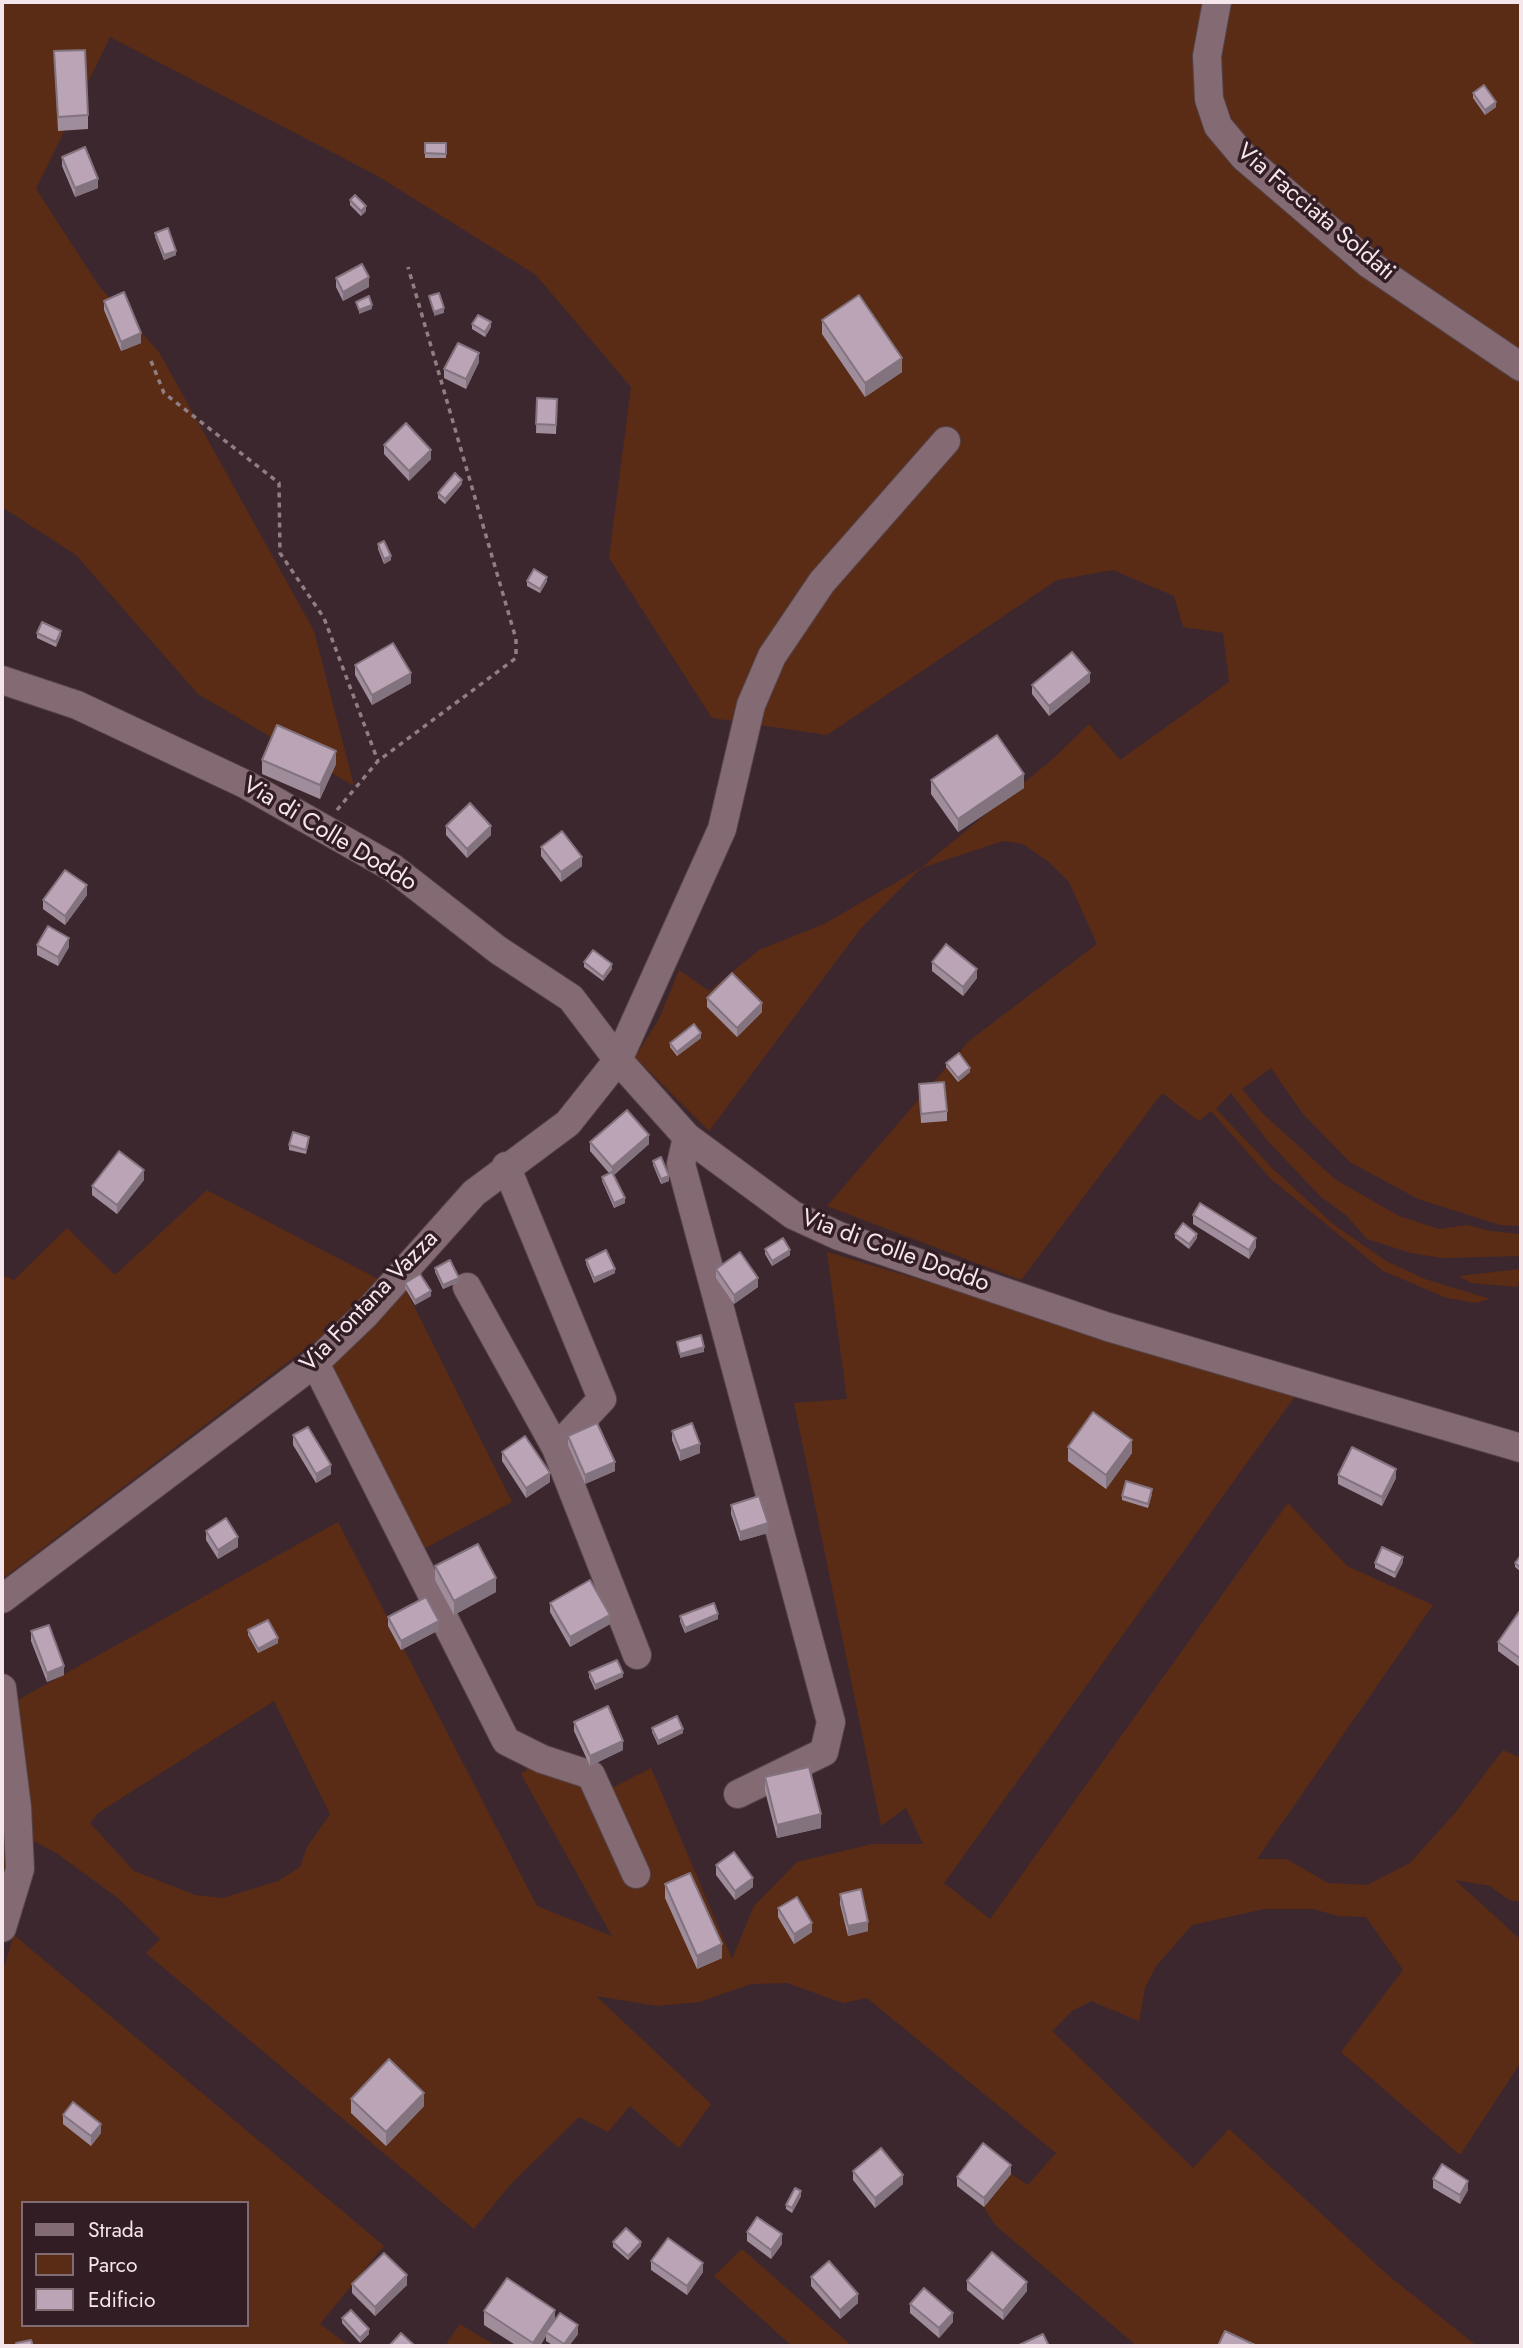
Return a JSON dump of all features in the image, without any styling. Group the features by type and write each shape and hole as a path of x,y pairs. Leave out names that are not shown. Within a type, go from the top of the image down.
{"street":[{"name":"Via Facciata Soldati","path":"1217,2 1208,56 1209,99 1218,126 1244,157 1368,264 1521,367"},
{"name":"Via Fontana Vazza","path":"2,1599 315,1363 365,1315 474,1193 506,1166 568,1123 618,1060 722,829 751,705 772,656 822,582 946,442"},
{"name":"Via di Colle Doddo","path":"2,680 77,705 246,784 393,868 498,950 571,998 618,1060 687,1137 793,1215 839,1236 1108,1327 1521,1448"},
{"path":"687,1137 681,1164 831,1722 824,1752 738,1794"},
{"path":"506,1166 603,1399 555,1448"},
{"path":"467,1287 555,1448 638,1655"},
{"path":"315,1363 506,1741 542,1759 591,1775 636,1874"},
{"path":"2,1688 15,1795 20,1869 2,1928"}],"path":[{"path":"323,828 378,761 511,664 517,650 408,267"},
{"path":"151,361 164,393 279,482 280,553 324,618 378,761"}],"green space":[{"path":"2,2 1521,2 1521,1226 1500,1225 1418,1199 1350,1162 1303,1114 1271,1068 1242,1089 1263,1114 1336,1180 1399,1216 1439,1229 1467,1225 1490,1231 1521,1234 1521,1256 1442,1258 1411,1253 1367,1239 1347,1216 1320,1196 1267,1140 1231,1093 1216,1109 1273,1169 1333,1224 1386,1261 1425,1279 1490,1299 1475,1303 1447,1298 1383,1271 1271,1179 1211,1111 1199,1121 1162,1093 1021,1280 827,1206 969,1041 1097,944 1069,882 1049,862 1023,844 1003,841 921,868 1055,757 1089,724 1120,760 1229,682 1223,633 1183,627 1174,596 1113,570 1057,580 827,735 712,718 609,558 631,387 536,275 376,175 110,37 36,189 99,286 159,352 314,631 354,786 198,694 76,555 2,507"},
{"path":"921,868 861,928 709,1131 635,1057 659,1019 679,970 709,991 759,950 824,924"},
{"path":"207,1190 380,1280 322,1336 2,1579 2,1275 14,1280 67,1228 115,1275"},
{"path":"827,1252 1298,1392 944,1883 990,1919 1288,1503 1347,1566 1433,1605 1257,1859 1286,1859 1328,1883 1367,1885 1410,1863 1456,1812 1503,1750 1521,1758 1521,1902 1509,1900 1490,1886 1455,1880 1521,1940 1521,2062 1460,2155 1341,2052 1403,1970 1366,1917 1338,1916 1313,1909 1264,1909 1192,1925 1156,1966 1145,1988 1139,2021 1091,2001 1072,2011 1052,2031 1193,2168 1229,2129 1390,2277 1477,2346 1137,2346 995,2225 984,2207 1011,2174 1028,2185 1056,2153 867,1998 843,2003 787,1983 751,1984 699,2002 657,2006 596,1996 711,2104 679,2148 630,2106 608,2132 579,2117 510,2185 474,2229 146,1953 160,1939 119,1899 55,1852 19,1834 2,1907 2,1680 7,1706 338,1522 537,1906 612,1936 521,1774 542,1759 600,1794 651,1768 732,1959 754,1906 797,1862 872,1844 923,1844 906,1808 881,1826 794,1403 847,1399","holes":["274,1701 330,1814 307,1847 300,1867 278,1881 223,1898 195,1895 134,1871 90,1823 98,1813"]},
{"path":"1521,1269 1518,1287 1471,1283 1459,1276"},
{"path":"405,1288 512,1502 412,1555 318,1370"},
{"path":"14,1935 384,2246 320,2324 349,2346 2,2346 2,1973"},
{"path":"742,2249 852,2346 792,2346 714,2276"},
{"path":"460,2324 496,2346 445,2346"}],"building":[{"path":"85,50 88,115 58,117 54,51"},
{"path":"1484,85 1496,102 1485,110 1473,93"},
{"path":"425,143 446,143 446,154 425,153"},
{"path":"85,147 98,179 75,188 62,157"},
{"path":"355,195 366,206 361,211 350,200"},
{"path":"168,228 176,251 164,255 155,233"},
{"path":"362,264 369,277 343,292 336,278"},
{"path":"124,292 141,333 121,342 104,301"},
{"path":"439,293 444,308 434,312 429,296"},
{"path":"859,295 902,358 865,383 822,320"},
{"path":"369,296 372,305 359,310 356,302"},
{"path":"478,315 491,322 485,332 472,324"},
{"path":"458,343 479,353 466,379 444,369"},
{"path":"537,398 557,399 556,425 536,424"},
{"path":"406,423 431,450 409,471 384,445"},
{"path":"455,473 462,480 445,499 438,493"},
{"path":"384,541 391,556 384,559 378,544"},
{"path":"534,569 547,577 540,589 527,581"},
{"path":"42,622 61,631 56,642 37,633"},
{"path":"393,643 411,673 372,695 355,665"},
{"path":"1072,652 1090,673 1049,706 1032,685"},
{"path":"277,725 336,751 320,785 262,760"},
{"path":"997,735 1024,774 958,819 931,780"},
{"path":"470,803 491,826 467,849 446,826"},
{"path":"562,831 582,857 561,872 541,847"},
{"path":"65,870 87,885 65,916 43,900"},
{"path":"48,926 69,938 58,957 37,945"},
{"path":"946,944 977,969 963,987 932,962"},
{"path":"593,950 612,964 603,977 584,962"},
{"path":"732,973 762,1003 737,1028 707,998"},
{"path":"694,1024 701,1033 677,1052 670,1043"},
{"path":"959,1053 970,1068 958,1078 946,1063"},
{"path":"944,1082 947,1111 921,1114 919,1084"},
{"path":"627,1110 649,1135 612,1167 590,1142"},
{"path":"293,1132 309,1137 306,1150 289,1145"},
{"path":"119,1151 144,1170 117,1205 92,1186"},
{"path":"661,1157 669,1176 661,1179 653,1161"},
{"path":"612,1172 625,1198 614,1203 602,1177"},
{"path":"1200,1203 1256,1238 1249,1250 1193,1215"},
{"path":"1183,1223 1197,1234 1189,1244 1175,1234"},
{"path":"783,1238 790,1250 772,1261 765,1249"},
{"path":"606,1250 615,1269 594,1278 586,1260"},
{"path":"740,1252 758,1278 734,1295 716,1269"},
{"path":"450,1260 459,1278 443,1285 435,1268"},
{"path":"420,1274 431,1291 415,1300 405,1283"},
{"path":"701,1335 704,1347 680,1354 677,1342"},
{"path":"1093,1412 1132,1440 1106,1475 1068,1447"},
{"path":"597,1423 615,1462 585,1475 568,1436"},
{"path":"692,1423 700,1444 680,1451 672,1431"},
{"path":"308,1427 331,1465 316,1474 293,1435"},
{"path":"525,1436 550,1473 526,1488 502,1452"},
{"path":"1352,1447 1396,1469 1382,1497 1338,1475"},
{"path":"1126,1481 1152,1489 1148,1504 1122,1496"},
{"path":"759,1496 768,1523 740,1532 731,1505"},
{"path":"226,1518 238,1537 218,1550 206,1531"},
{"path":"478,1544 496,1578 454,1601 435,1566"},
{"path":"1382,1547 1403,1557 1395,1573 1375,1563"},
{"path":"1521,1555 1521,1568 1515,1563"},
{"path":"590,1580 610,1615 570,1637 550,1603"},
{"path":"426,1597 439,1621 401,1641 388,1617"},
{"path":"714,1603 718,1614 685,1628 680,1616"},
{"path":"1519,1612 1521,1614 1521,1659 1498,1642"},
{"path":"268,1620 278,1638 258,1649 248,1630"},
{"path":"49,1625 64,1666 47,1673 31,1631"},
{"path":"617,1660 623,1673 595,1685 589,1672"},
{"path":"608,1706 623,1741 590,1756 574,1722"},
{"path":"677,1716 683,1729 658,1741 652,1728"},
{"path":"809,1767 821,1814 777,1825 765,1777"},
{"path":"734,1852 753,1878 735,1891 716,1865"},
{"path":"690,1873 722,1944 697,1956 665,1884"},
{"path":"861,1889 868,1922 848,1926 840,1894"},
{"path":"797,1897 812,1923 794,1934 778,1908"},
{"path":"389,2059 424,2093 386,2132 351,2099"},
{"path":"73,2102 101,2124 91,2136 63,2115"},
{"path":"983,2143 1011,2165 984,2198 957,2177"},
{"path":"881,2148 903,2175 875,2198 853,2171"},
{"path":"1442,2164 1468,2181 1460,2195 1433,2179"},
{"path":"795,2188 801,2191 792,2208 786,2205"},
{"path":"757,2217 782,2234 771,2250 747,2232"},
{"path":"626,2228 641,2242 628,2256 613,2242"},
{"path":"668,2238 703,2263 687,2286 651,2261"},
{"path":"992,2252 1027,2282 1003,2311 967,2281"},
{"path":"384,2253 407,2275 375,2307 352,2284"},
{"path":"829,2261 858,2294 840,2310 811,2277"},
{"path":"507,2278 555,2310 533,2343 484,2311"},
{"path":"924,2288 953,2313 939,2328 910,2304"},
{"path":"351,2310 369,2329 360,2338 342,2318"},
{"path":"560,2313 578,2325 564,2344 546,2332"},
{"path":"1225,2331 1255,2345 1218,2346"},
{"path":"401,2333 415,2346 389,2346"},
{"path":"1043,2334 1049,2346 1017,2346"},
{"path":"31,2340 33,2346 17,2346 16,2343"}]}
